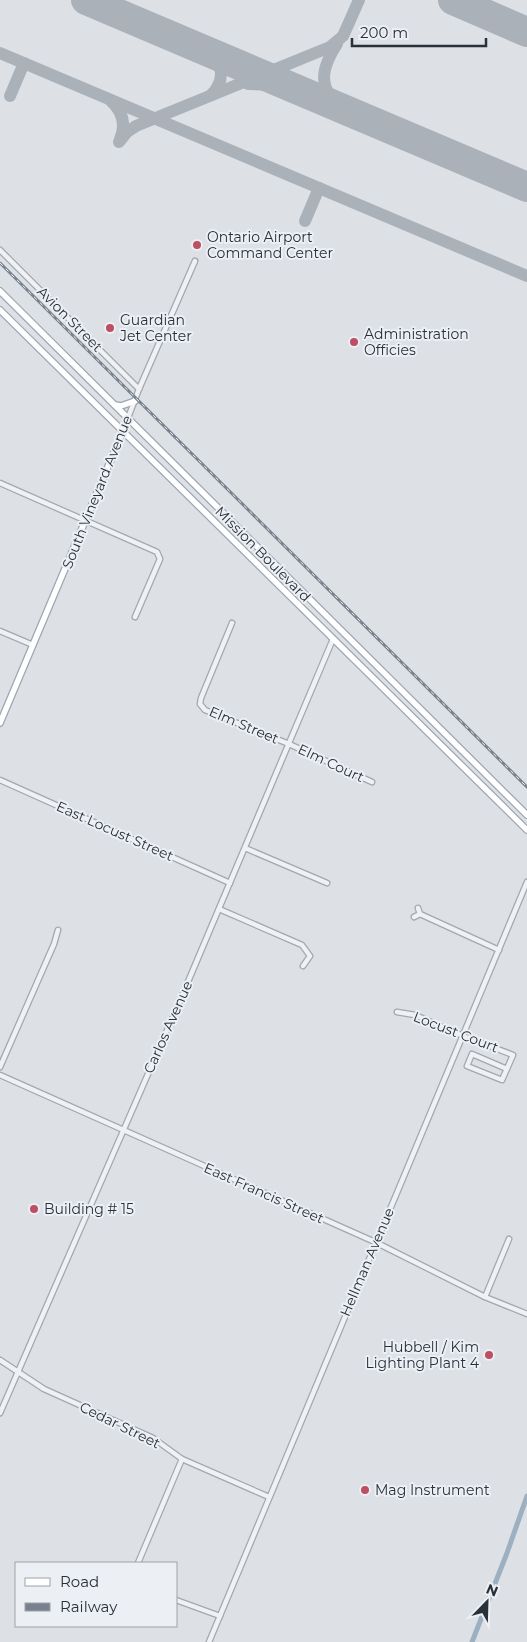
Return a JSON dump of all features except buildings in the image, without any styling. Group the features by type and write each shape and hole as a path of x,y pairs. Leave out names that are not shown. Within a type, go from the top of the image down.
{"main road":[{"name":"Mission Boulevard","path":"0,291 527,815"},
{"name":"Mission Boulevard","path":"0,310 527,830"},
{"path":"112,403 120,406 134,402"},
{"name":"South Vineyard Avenue","path":"0,723 123,432"}],"street":[{"name":"Avion Street","path":"0,250 139,389"},
{"name":"South Vineyard Avenue","path":"123,432 139,389 195,261"},
{"path":"0,483 157,552 160,559 136,616"},
{"name":"Elm Street","path":"232,623 200,704 206,710 289,744"},
{"path":"0,631 34,645"},
{"name":"Carlos Avenue","path":"0,1413 230,883 333,639"},
{"name":"Elm Court","path":"289,744 372,782"},
{"name":"East Locust Street","path":"0,780 230,883"},
{"path":"245,848 327,884"},
{"name":"Hellman Avenue","path":"209,1642 527,882"},
{"path":"418,908 420,914 499,950"},
{"path":"218,909 302,945 310,956 304,966"},
{"path":"414,917 420,914"},
{"path":"0,1068 54,944 58,930"},
{"name":"Locust Court","path":"397,1012 415,1015 513,1055 507,1069"},
{"path":"472,1054 507,1069 502,1080 467,1066 472,1054"},
{"name":"East Francis Street","path":"0,1075 122,1131 375,1242 485,1297 527,1314"},
{"path":"485,1297 509,1239"},
{"name":"Cedar Street","path":"0,1360 44,1389 153,1438 182,1459 269,1497"},
{"path":"138,1562 182,1459"},
{"path":"178,1601 220,1616"}],"waterway":[{"path":"472,1642 527,1496"}],"taxiway":[{"path":"119,142 127,132 136,126 330,47 343,36 359,0"},
{"path":"337,44 327,62 324,79 330,95 345,110"},
{"path":"0,53 527,276"},
{"path":"210,53 218,63 221,74 218,85 211,95"},
{"path":"10,96 24,63"},
{"path":"248,84 276,85 297,90"},
{"path":"111,101 121,114 123,129 120,139"},
{"path":"305,221 319,188"}],"runway":[{"path":"86,0 527,187"},
{"path":"453,0 527,32"}],"railway":[{"path":"0,263 527,787"}],"place":[{"name":"Ontario Airport Command Center","path":"197,245"},
{"name":"Guardian Jet Center","path":"110,328"},
{"name":"Administration Officies","path":"354,342"},
{"name":"Building # 15","path":"34,1209"},
{"name":"Hubbell / Kim Lighting Plant 4","path":"489,1355"},
{"name":"Mag Instrument","path":"365,1490"}]}
